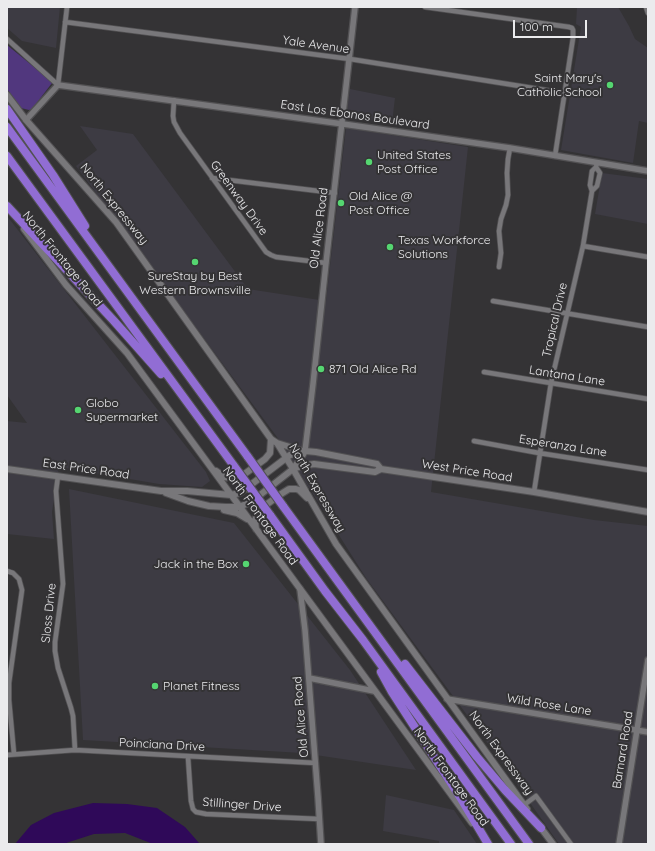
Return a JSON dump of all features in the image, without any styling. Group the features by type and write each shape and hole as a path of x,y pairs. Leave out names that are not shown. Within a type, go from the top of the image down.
{"highway":[{"path":"7,109 53,175 124,288"},
{"path":"7,127 529,844"},
{"path":"7,156 511,844"},
{"path":"7,206 114,321 194,411"},
{"path":"378,636 405,664 477,757 505,790 541,828"},
{"path":"363,640 392,692 460,797 487,844"}],"main road":[{"name":"North Expressway","path":"7,95 26,120 116,222 274,440 293,469 339,550 553,844"},
{"name":"North Frontage Road","path":"7,206 66,285 127,353 487,844"},
{"path":"211,468 224,477 239,478 265,459 270,453 274,440 305,452 293,469 250,502 239,507"},
{"name":"West Price Road","path":"286,458 294,454 316,452 377,464 381,468 648,512"},
{"path":"232,495 240,492 286,458"},
{"path":"293,469 314,464 375,472 381,468"},
{"name":"East Price Road","path":"7,469 161,491 187,491 232,495"},
{"path":"256,528 255,520 259,510 289,489 299,490 312,502"},
{"name":"East Price Road","path":"161,491 188,502 209,506 239,507"},
{"path":"209,506 237,513 249,521"}],"street":[{"path":"26,120 58,86 67,7"},
{"name":"Old Alice Road","path":"305,452 356,7"},
{"path":"425,7 572,28 573,38 555,156"},
{"path":"646,7 648,13"},
{"name":"Yale Avenue","path":"65,22 350,59 564,93"},
{"path":"7,39 58,86"},
{"name":"East Los Ebanos Boulevard","path":"58,86 174,100 510,148 597,165 648,171"},
{"name":"Greenway Drive","path":"174,100 173,116 176,127 266,252 276,257 326,263"},
{"path":"500,267 501,253 499,231 508,195 507,173 510,148"},
{"name":"Tropical Drive","path":"534,492 550,383 583,246 592,191 590,185 592,171 597,165 600,172 598,186 592,191"},
{"path":"212,178 335,193"},
{"path":"583,246 648,257"},
{"path":"493,301 648,327"},
{"name":"Lantana Lane","path":"484,372 648,399"},
{"name":"Esperanza Lane","path":"474,441 648,470"},
{"name":"Sloss Drive","path":"58,476 56,491 62,584 55,651 58,668 73,716 75,750"},
{"path":"7,571 13,573 19,579 22,590 9,683 14,754"},
{"name":"Old Alice Road","path":"300,589 309,678 321,844"},
{"name":"Barnard Road","path":"618,844 648,660"},
{"path":"309,678 374,691"},
{"name":"Wild Rose Lane","path":"447,699 648,732"},
{"name":"Poinciana Drive","path":"7,755 75,750 316,763"},
{"name":"Stillinger Drive","path":"188,757 191,801 196,812 206,814 319,819"},
{"path":"524,805 536,796 571,844"}],"shaded area":[{"path":"7,7 60,7 56,48 22,41 7,28"},
{"name":"Saint Mary's Catholic School","path":"577,7 618,7 635,39 648,48 648,123 639,121 633,163 561,150 581,27 576,24"},
{"path":"7,45 52,83 32,109 29,110 21,108 7,89"},
{"path":"350,89 395,98 392,123 346,117"},
{"path":"80,126 133,134 248,289 326,301 346,128 468,147 431,492 594,520 648,526 648,844 559,844 495,753 366,578 277,437 76,166 97,150"},
{"path":"602,173 648,179 648,224 595,214"},
{"path":"7,216 206,472 210,481 202,487 159,484 59,467 52,512 54,539 7,534 7,421 27,423 7,395"},
{"path":"69,489 234,523 350,670 416,770 302,753 83,740"},
{"path":"386,795 454,810 477,844 439,844 439,841 383,831"},
{"path":"93,803 127,804 157,808 185,827 200,844 153,844 125,833 94,834 63,844 15,844 31,825 54,813"}],"place":[{"name":"Saint Mary's Catholic School","path":"610,85"},
{"name":"United States Post Office","path":"369,162"},
{"name":"Old Alice @ Post Office","path":"341,203"},
{"name":"Texas Workforce Solutions","path":"390,247"},
{"name":"SureStay by Best Western Brownsville","path":"195,262"},
{"name":"871 Old Alice Rd","path":"321,369"},
{"name":"Globo Supermarket","path":"78,410"},
{"name":"Jack in the Box","path":"246,564"},
{"name":"Planet Fitness","path":"155,686"}]}
